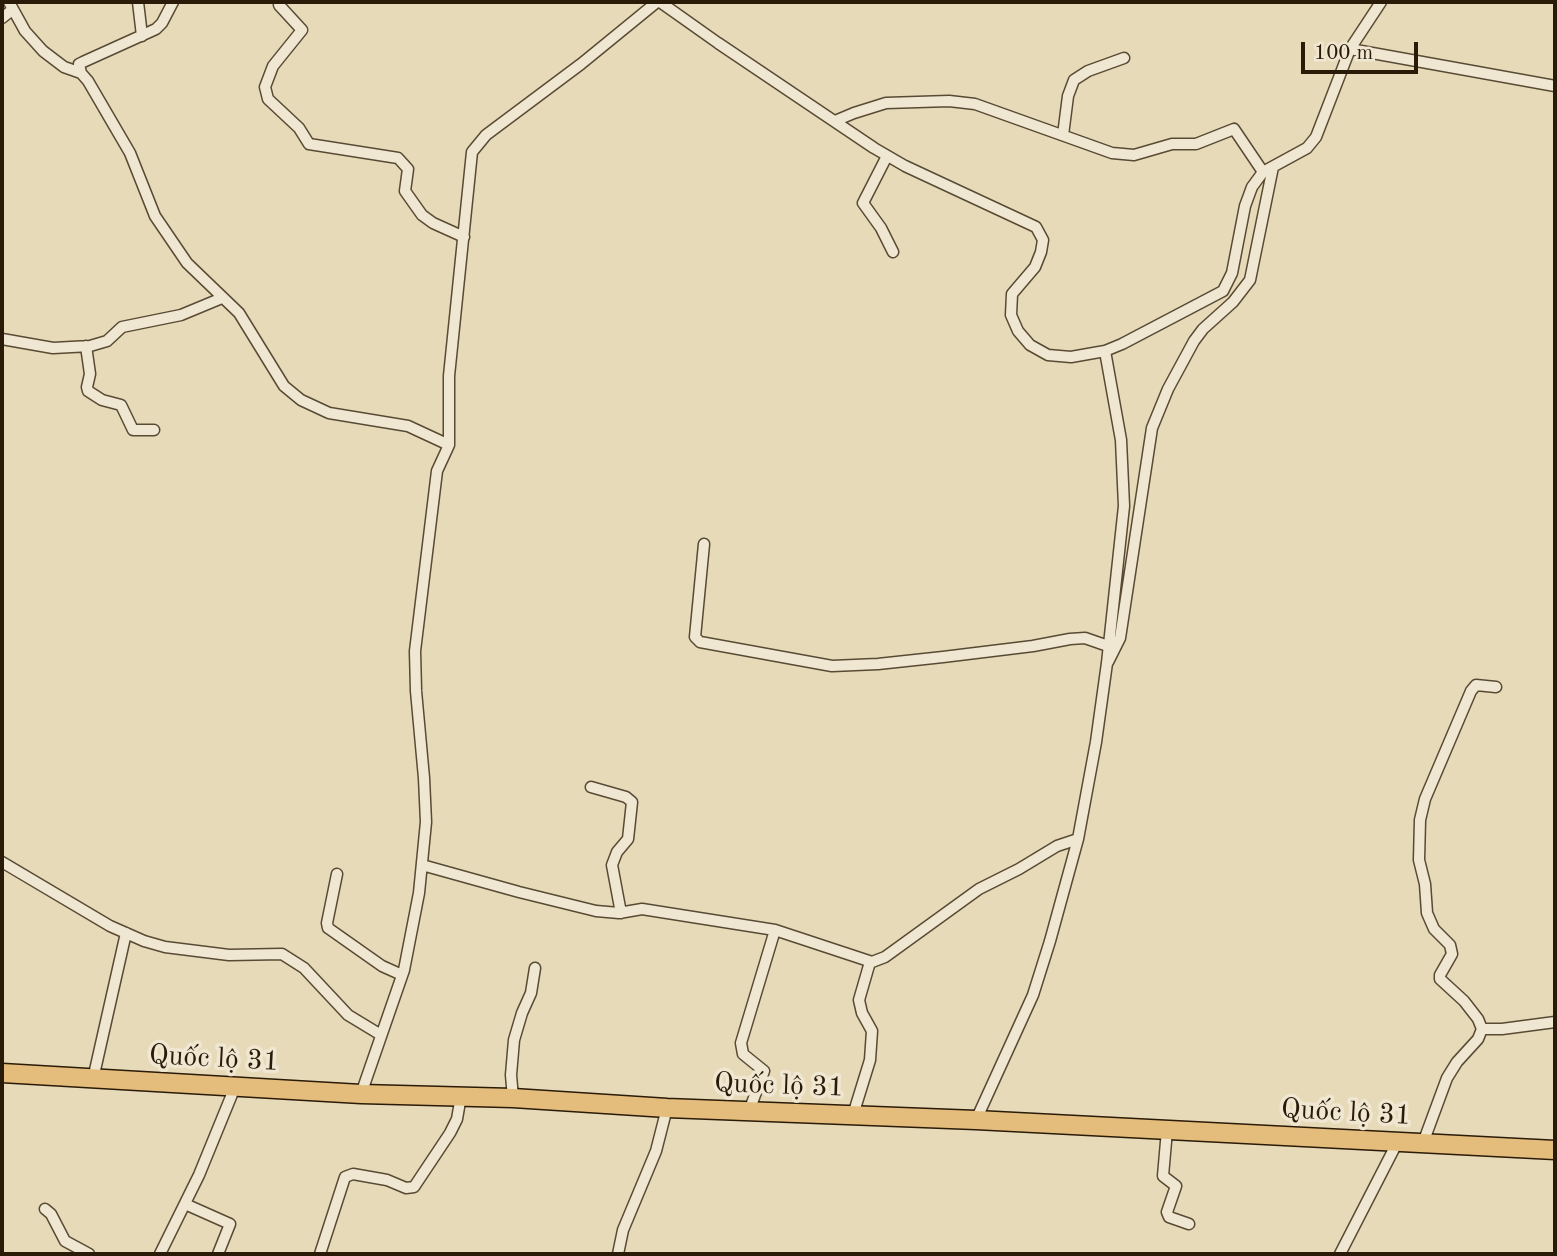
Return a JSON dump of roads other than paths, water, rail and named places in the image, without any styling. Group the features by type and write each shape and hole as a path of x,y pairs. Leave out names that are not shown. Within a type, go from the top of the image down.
{"highway":[{"name":"Quốc lộ 31","path":"2,1073 361,1094 513,1098 667,1108 976,1120 1555,1150"}],"street":[{"path":"138,2 142,36"},
{"path":"173,2 162,23 142,36 79,64 81,73 130,153 155,216 187,263 244,319 284,386 301,400 344,417 414,428 449,445"},
{"path":"361,1094 402,975 414,922 422,865 425,811 415,691 415,651 437,471 449,445 449,376 472,152 481,140 659,2 887,156 1036,227 1043,246 1035,267 1012,294 1010,306 1014,323 1030,345 1048,355 1070,357 1105,351 1223,291 1232,273 1249,194 1263,172 1307,148 1315,138 1350,49 1381,2"},
{"path":"279,5 302,30 273,66 265,87 268,99 299,128 309,144 398,158 408,169 405,191 422,215 464,237"},
{"path":"2,18 10,6 25,31 43,51 64,67 81,73"},
{"path":"1350,49 1555,86"},
{"path":"1063,135 1068,96 1074,80 1081,74 1124,58"},
{"path":"835,121 886,103 949,101 985,106 1112,153 1134,155 1172,144 1196,144 1234,129 1263,172"},
{"path":"887,156 863,203 881,228 893,252"},
{"path":"1107,663 1120,638 1152,428 1168,389 1194,341 1233,302 1250,280 1273,167"},
{"path":"2,339 53,348 86,346 105,342 127,326 181,315 222,298"},
{"path":"86,346 90,373 88,391 102,400 121,405 133,430 154,430"},
{"path":"976,1120 1032,995 1050,941 1078,839 1096,742 1124,506 1121,440 1105,351"},
{"path":"704,544 695,637 700,642 832,666 954,656 1070,639 1085,638 1108,646"},
{"path":"1423,1143 1447,1078 1457,1062 1478,1039 1482,1028 1464,1001 1440,979 1451,959 1452,949 1434,929 1427,913 1425,884 1419,860 1425,799 1462,708 1476,685 1496,687"},
{"path":"591,787 626,797 632,802 628,839 617,852 612,864 621,912"},
{"path":"422,865 567,905 612,913 642,909 775,930 870,962 885,957 979,889 1057,846 1078,839"},
{"path":"2,862 126,933 166,947 244,956 282,954 304,968 348,1015 381,1035"},
{"path":"337,874 328,928 366,956 402,975"},
{"path":"750,1111 764,1071 743,1054 741,1043 775,930"},
{"path":"93,1079 126,933"},
{"path":"853,1115 870,1060 872,1031 862,1013 859,1000 870,962"},
{"path":"513,1098 511,1075 514,1040 531,993 535,968"},
{"path":"1482,1028 1502,1029 1555,1022"},
{"path":"160,1254 235,1087"},
{"path":"320,1254 345,1177 353,1174 387,1180 406,1188 414,1187 450,1133 457,1119 461,1096"},
{"path":"618,1254 623,1230 656,1151 667,1108"},
{"path":"1167,1130 1163,1176 1176,1186 1167,1212 1169,1217 1189,1224"},
{"path":"1340,1254 1397,1143"},
{"path":"185,1203 230,1224 218,1254"},
{"path":"45,1209 51,1214 63,1238 89,1254"}]}
